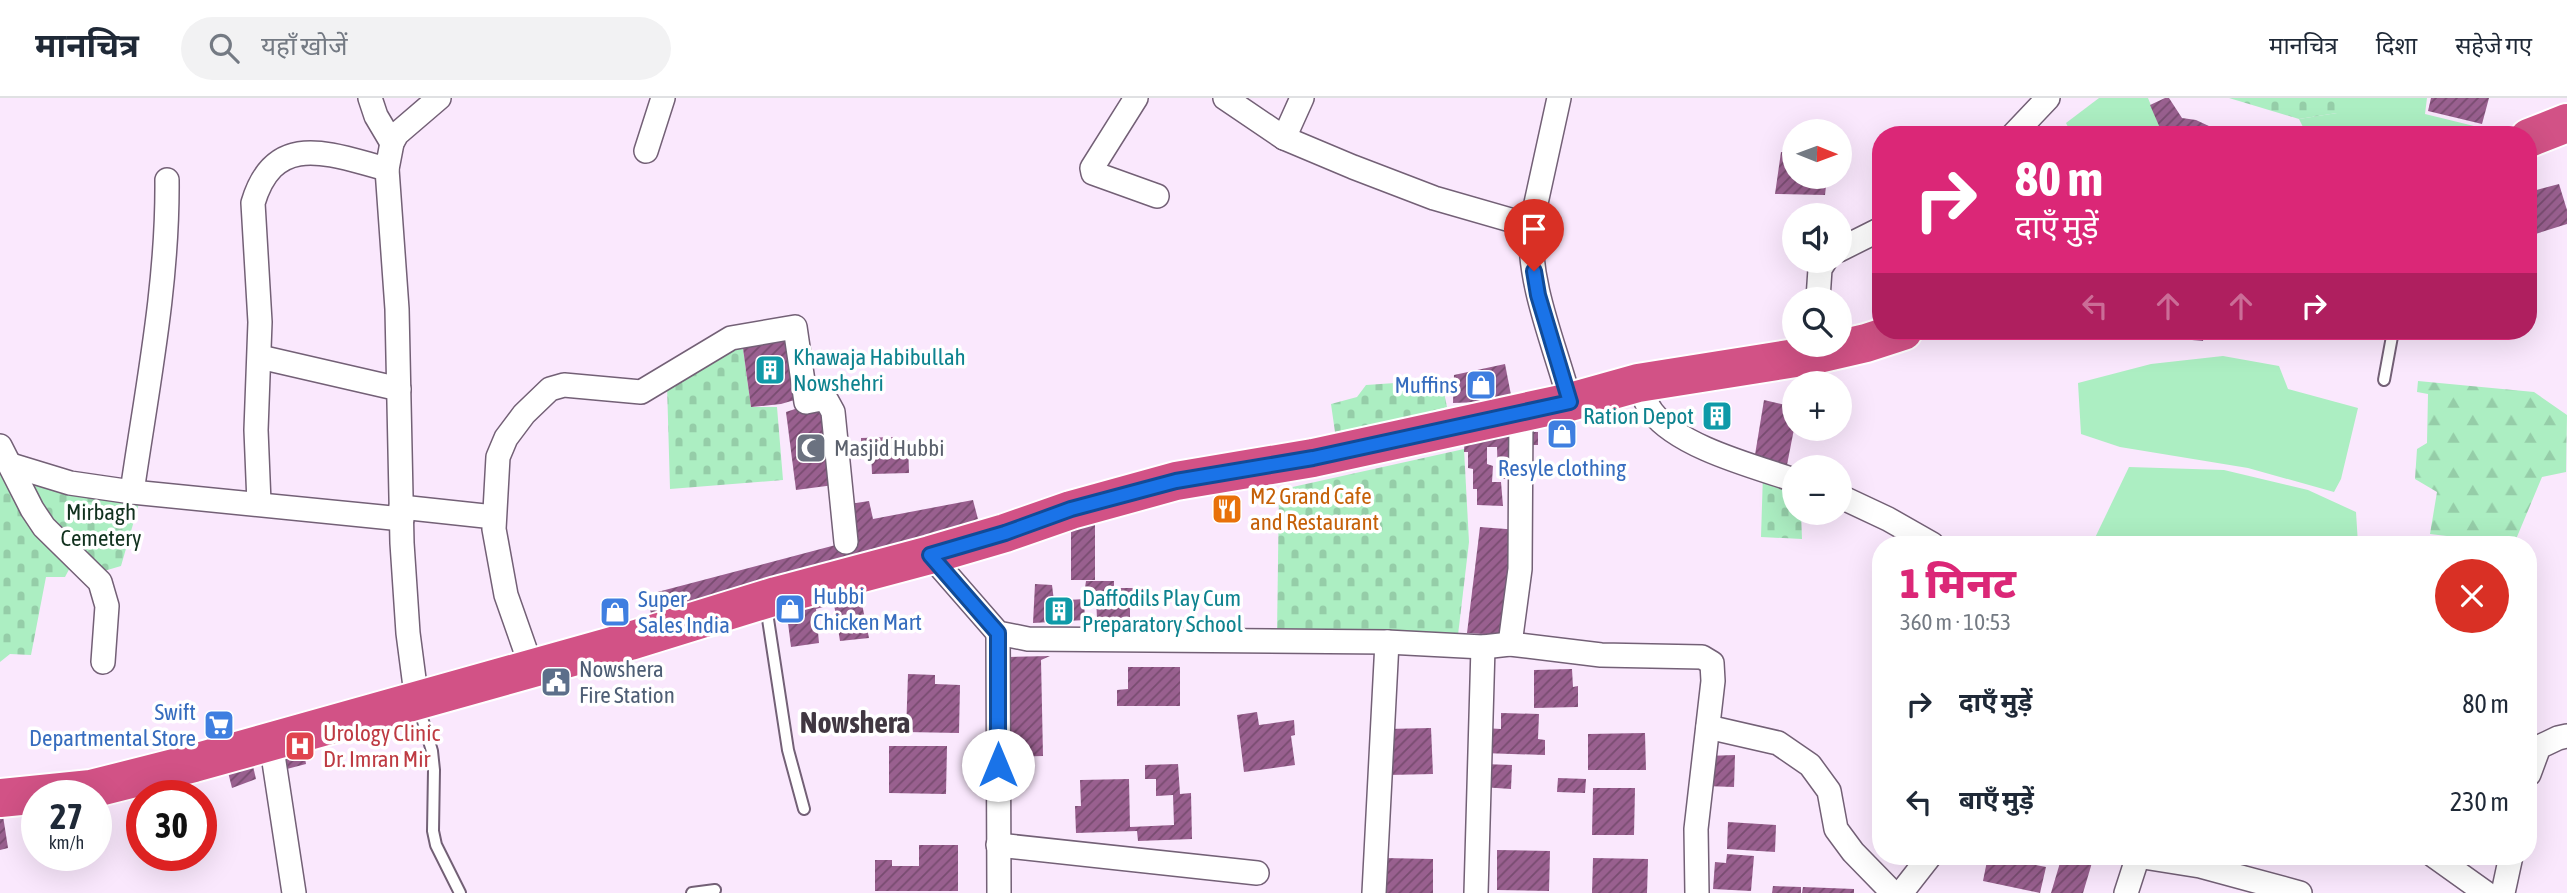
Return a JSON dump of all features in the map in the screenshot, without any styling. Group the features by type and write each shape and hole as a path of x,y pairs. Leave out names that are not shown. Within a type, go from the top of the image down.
{"highway":[{"path":"2537,135 2567,123"},
{"path":"1852,345 1875,340"},
{"path":"0,798 91,789 417,702 765,600 848,561 930,555 1005,533 1071,509 1176,481 1313,458 1570,402 1638,383 1782,356"}],"street":[{"path":"370,98 376,116 392,143"},
{"path":"417,702 408,633 400,389 387,169 392,143 397,134 439,98"},
{"path":"646,151 663,98"},
{"path":"1136,98 1092,168 1093,173 1157,196"},
{"path":"1225,98 1284,138 1433,198 1531,226"},
{"path":"1284,138 1302,98"},
{"path":"1559,98 1531,226 1530,247 1538,295 1570,402"},
{"path":"2022,126 2048,98"},
{"path":"260,503 256,430 260,357 253,203 258,184 275,162 309,151 387,169"},
{"path":"132,492 160,305 166,246 167,180"},
{"path":"1852,244 1872,234"},
{"path":"532,669 506,596 494,517 498,457 506,438 538,397 550,388 564,385 641,393 730,338 795,327 806,402 821,399 827,401 833,412 848,561"},
{"path":"260,357 400,389"},
{"path":"1638,383 1651,411 1668,428 1693,443 1782,476"},
{"path":"1510,644 1520,569 1521,413"},
{"path":"5,455 70,483 132,492 402,513 494,517"},
{"path":"5,455 44,527 100,582 107,606 103,662"},
{"path":"1852,502 1917,536"},
{"path":"930,555 998,633 1028,639 1387,642 1483,647 1510,644 1601,655 1702,656 1712,663 1713,681 1696,830 1697,893"},
{"path":"998,633 999,893"},
{"path":"1374,893 1387,642"},
{"path":"1476,893 1483,647"},
{"path":"1708,727 1777,743 1810,765 1829,791 1836,829 1853,852 1893,893"},
{"path":"2537,752 2539,747 2558,737 2567,736"},
{"path":"271,742 294,893"},
{"path":"998,845 1257,873"},
{"path":"1901,893 1923,865"},
{"path":"2126,893 2134,865"},
{"path":"2194,865 2300,893"},
{"path":"2447,865 2486,893"},
{"path":"2503,893 2509,865"}],"lane":[{"path":"2384,380 2391,340"},
{"path":"765,600 788,750 804,809"},
{"path":"417,702 432,751 433,831 436,845 460,893"},
{"path":"692,893 715,890"}],"green space":[{"path":"2099,98 2148,98 2159,126 2068,126 2066,123"},
{"path":"2229,98 2337,98 2337,113 2299,119"},
{"path":"2337,98 2427,98 2425,114 2474,126 2302,126 2299,119 2337,113"},
{"path":"742,341 751,407 777,407 783,480 670,489 667,385"},
{"path":"2223,356 2279,366 2288,389 2358,408 2341,479 2334,492 2248,468 2120,447 2081,434 2078,383 2151,364"},
{"path":"2418,381 2534,392 2567,415 2566,472 2542,477 2517,536 2430,534 2437,492 2415,479 2417,449 2427,443 2428,394 2417,392"},
{"path":"1442,383 1447,407 1399,420 1335,432 1331,404 1357,397 1366,385"},
{"path":"1464,449 1469,542 1458,635 1277,633 1279,490"},
{"path":"0,454 74,560 65,577 46,577 31,655 10,654 0,662"},
{"path":"2129,467 2224,470 2308,490 2356,512 2358,536 2096,536"},
{"path":"1763,473 1782,480 1782,525 1801,525 1802,539 1761,537"},
{"name":"Mirbagh Cemetery","path":"29,478 140,500 121,566 104,571 43,508"}],"building":[{"path":"2169,98 2182,118 2209,126 2159,126 2150,105"},
{"path":"2431,98 2489,98 2482,124 2428,111"},
{"path":"1781,152 1782,189 1826,189 1825,195 1775,194"},
{"path":"2559,184 2567,210 2567,224 2537,233 2537,190"},
{"name":"Khawaja Habibullah Nowshehri","path":"789,334 798,399 751,407 742,341"},
{"name":"Muffins","path":"1505,364 1511,395 1481,402 1453,403 1454,375"},
{"path":"1764,400 1782,404 1782,441 1792,441 1789,455 1782,455 1782,469 1754,461"},
{"name":"Masjid Hubbi","path":"804,406 827,407 834,485 796,490 786,412"},
{"name":"Ration Depot","path":"1711,406 1726,409 1723,427 1707,422"},
{"path":"1516,423 1517,479 1498,479 1497,447 1487,447 1487,464 1493,466 1492,482 1501,482 1503,506 1477,505 1477,489 1473,489 1473,469 1468,468 1468,452 1464,452 1465,431"},
{"path":"1526,432 1538,432 1538,445 1526,445"},
{"path":"893,437 893,440 908,440 909,473 872,474 871,450 861,450 861,438"},
{"path":"973,500 979,523 869,550 869,558 652,617 646,595 847,542 843,505 869,501 873,519"},
{"path":"1071,516 1095,516 1095,580 1071,580"},
{"path":"1480,527 1519,530 1500,635 1467,633"},
{"path":"857,580 869,638 840,641 834,604 816,609 819,643 791,647 785,599"},
{"path":"1086,581 1114,581 1114,588 1151,588 1151,605 1130,605 1130,621 1097,620 1096,594 1084,594"},
{"name":"Daffodils Play Cum Preparatory School","path":"1035,584 1052,585 1054,601 1084,599 1085,620 1033,623"},
{"path":"1050,656 1041,660 1043,756 1010,757 1008,657"},
{"path":"1128,667 1180,667 1180,706 1117,706 1117,690 1128,689"},
{"path":"1572,669 1573,687 1578,686 1578,707 1534,708 1534,670"},
{"name":"Nowshera Fire Station","path":"563,670 568,688 551,695 544,676"},
{"path":"908,674 935,675 935,684 960,685 959,733 906,732"},
{"path":"1257,712 1259,725 1294,720 1295,735 1291,736 1295,765 1244,772 1237,715"},
{"path":"1501,713 1539,714 1538,739 1545,740 1545,755 1483,753 1484,728 1501,729"},
{"path":"1431,728 1433,774 1388,775 1387,729"},
{"path":"1645,733 1646,770 1588,770 1588,734"},
{"path":"889,746 947,746 946,794 889,793"},
{"path":"279,748 315,749 304,752 306,764 283,770"},
{"path":"1735,755 1734,787 1705,786 1705,756"},
{"path":"252,762 256,779 232,788 228,772"},
{"path":"1178,764 1180,794 1191,793 1192,839 1138,841 1137,831 1076,833 1075,806 1081,806 1080,780 1129,779 1130,827 1174,825 1173,795 1156,796 1156,779 1145,779 1145,765"},
{"path":"1483,764 1512,765 1511,789 1482,787"},
{"path":"1558,778 1586,779 1585,793 1557,792"},
{"path":"1593,788 1635,788 1634,835 1592,835"},
{"path":"0,816 3,816 8,848 0,850"},
{"path":"1728,822 1776,825 1775,852 1727,849"},
{"path":"919,845 958,845 958,891 875,891 875,860 892,860 892,866 919,866"},
{"path":"1497,850 1550,851 1549,891 1497,890"},
{"path":"1727,854 1754,856 1751,891 1713,889 1715,862 1726,863"},
{"path":"1384,858 1433,859 1433,893 1383,893"},
{"path":"1593,858 1648,859 1647,893 1592,893"},
{"path":"1986,865 2046,867 2040,893 1983,881"},
{"path":"2059,865 2091,865 2083,893 2051,893"},
{"path":"1773,886 1801,887 1801,893 1772,893"},
{"path":"1803,887 1854,889 1854,893 1802,893"}],"place":[{"name":"Khawaja Habibullah Nowshehri","path":"770,370"},
{"name":"Muffins","path":"1481,385"},
{"name":"Ration Depot","path":"1717,416"},
{"name":"Resyle clothing","path":"1562,434"},
{"name":"Masjid Hubbi","path":"811,448"},
{"name":"M2 Grand Cafe and Restaurant","path":"1227,509"},
{"name":"Hubbi Chicken Mart","path":"790,609"},
{"name":"Daffodils Play Cum Preparatory School","path":"1059,611"},
{"name":"Super Sales India","path":"615,612"},
{"name":"Nowshera Fire Station","path":"556,682"},
{"name":"Swift Departmental Store","path":"219,725"},
{"name":"Urology Clinic Dr. Imran Mir","path":"300,746"}],"district":[{"name":"Nowshera","path":"855,722"}],"route":[{"path":"998,765 998,633 930,555 1005,533 1071,509 1176,481 1313,458 1570,402 1538,295 1534,271"}]}
